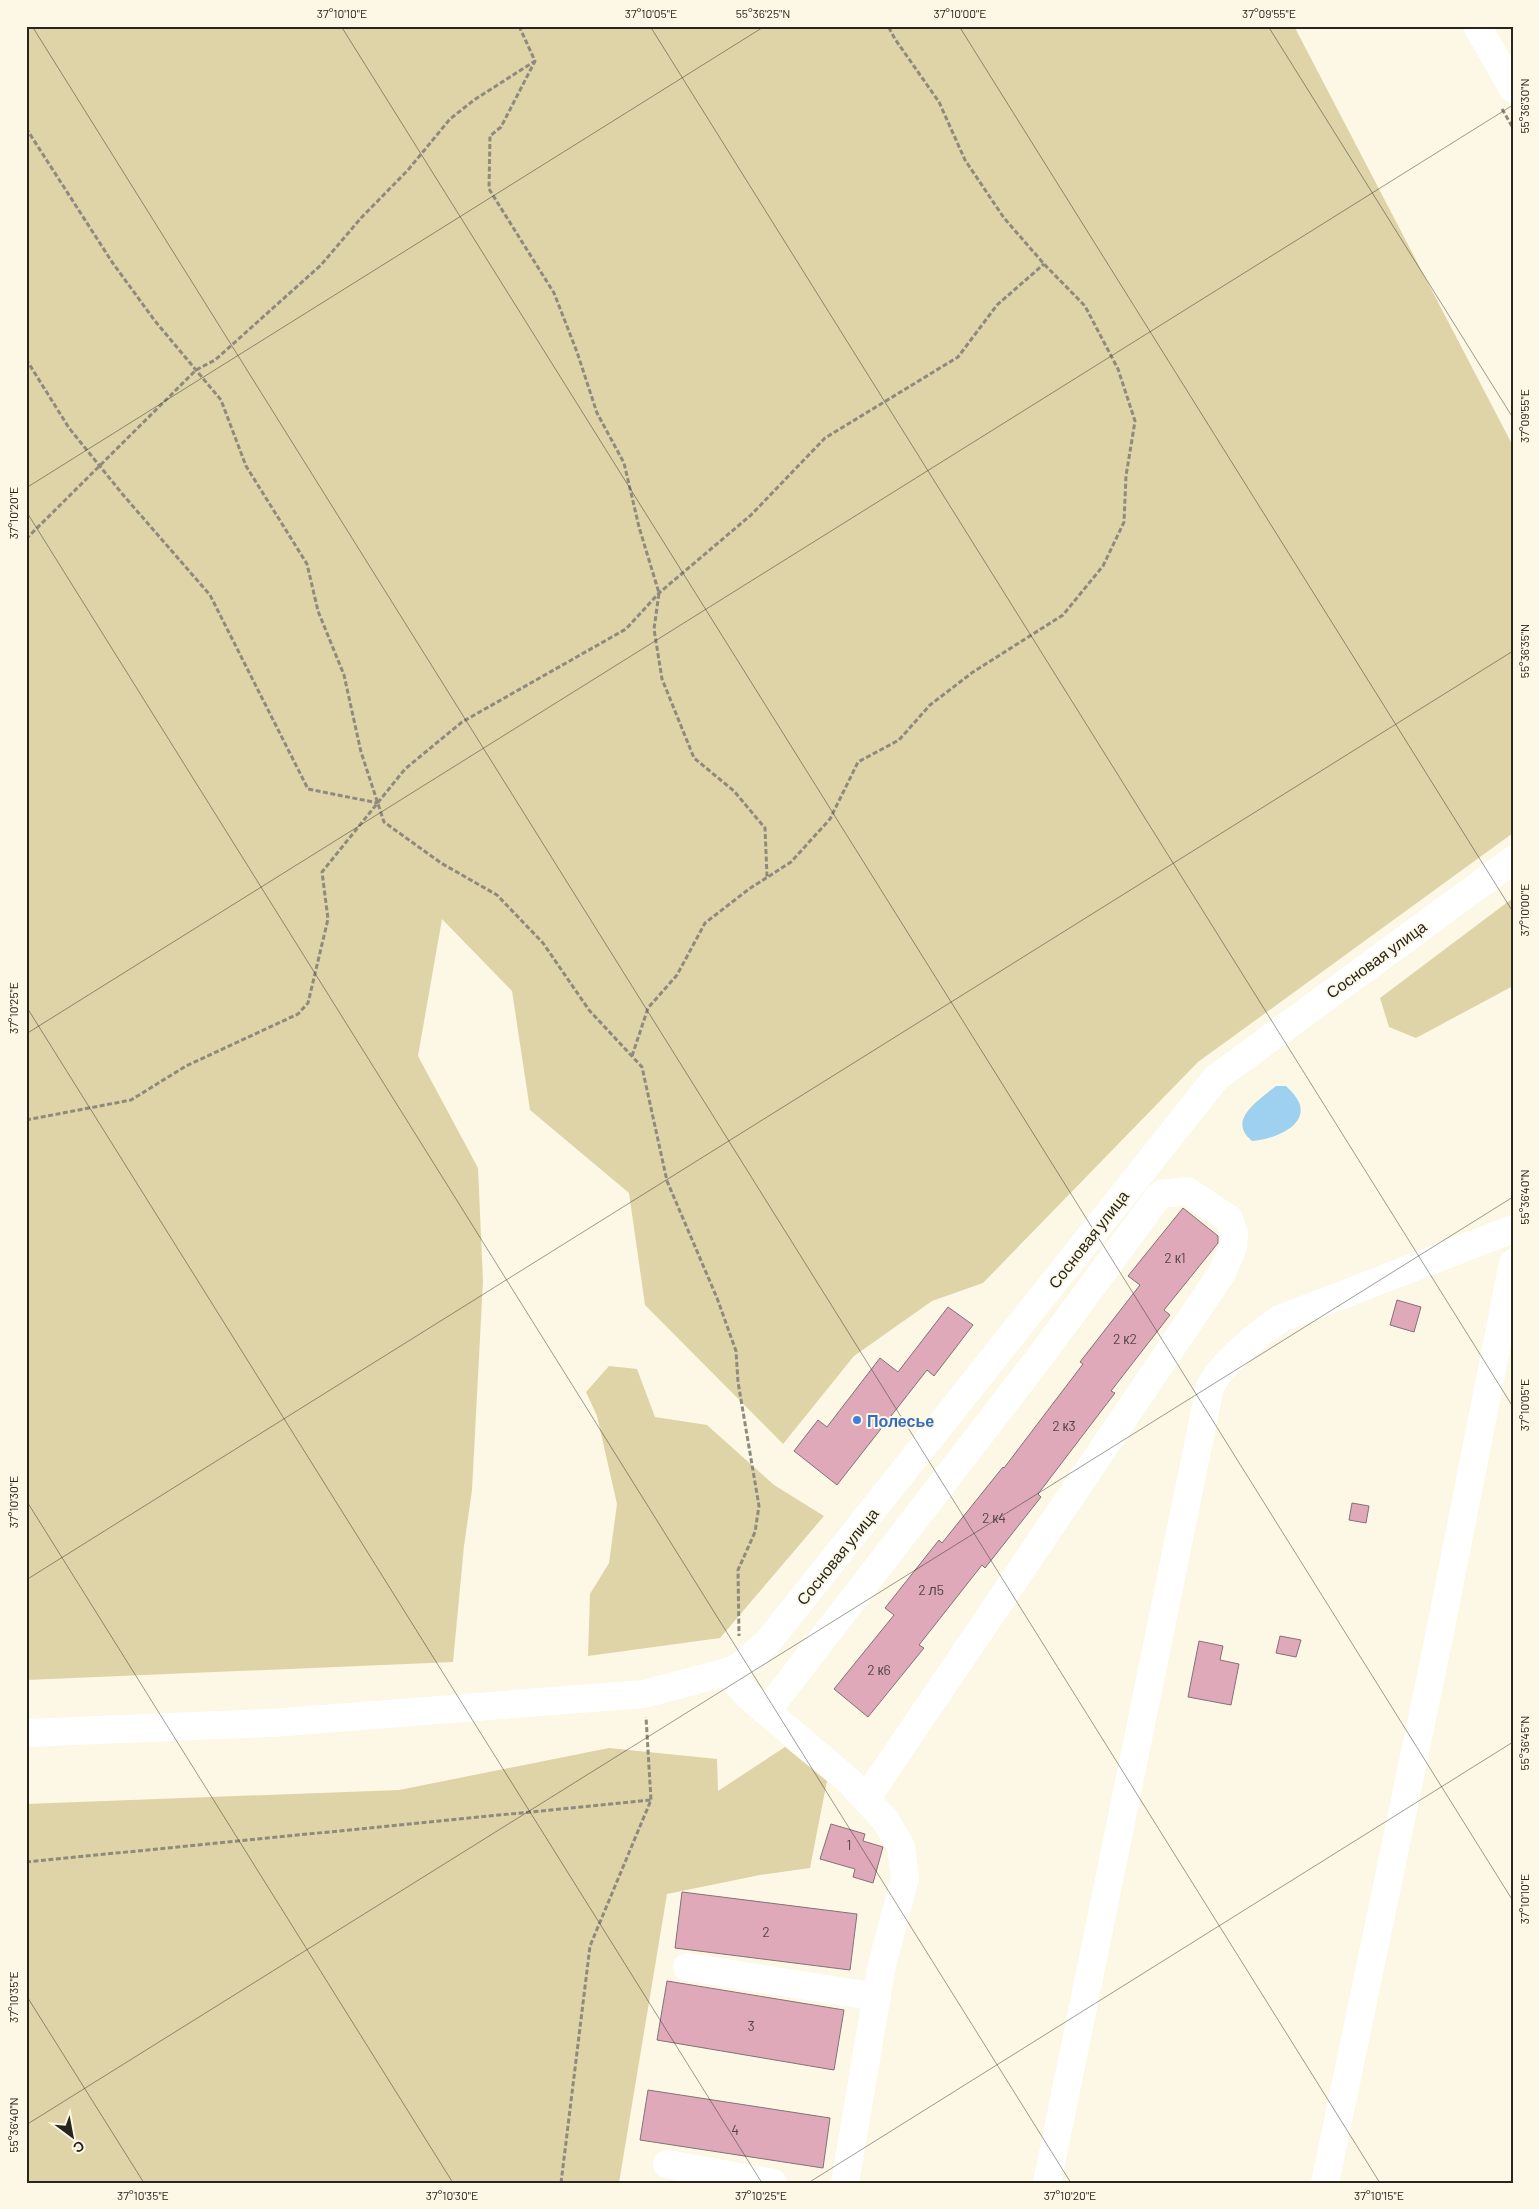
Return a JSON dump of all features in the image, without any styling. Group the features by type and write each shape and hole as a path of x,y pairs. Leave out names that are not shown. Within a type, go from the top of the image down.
{"street":[{"path":"1477,26 1513,88"},
{"name":"Сосновая улица","path":"728,1671 767,1643 1216,1078 1513,860"},
{"path":"767,1711 1039,1358 1158,1197 1162,1194 1187,1191 1229,1219 1234,1233 1232,1247 1222,1273 866,1799"},
{"path":"1047,2183 1214,1377 1257,1335 1280,1319 1513,1229"},
{"path":"1325,2183 1442,1623 1513,1263"},
{"path":"26,1733 271,1723 644,1694 728,1671 747,1695 830,1764 866,1799 886,1821 901,1847 905,1878 882,1964 845,2183"},
{"path":"687,1967 877,1997"},
{"path":"667,2164 773,2183"}],"path":[{"path":"519,26 535,61"},
{"path":"632,1057 648,1008 677,975 705,923 767,877 791,862 830,819 858,762 899,740 930,705 973,672 1062,616 1103,566 1124,522 1126,476 1135,422 1118,369 1085,306 1044,264 1004,218 965,160 939,102 894,39 888,26"},
{"path":"26,539 196,370 215,360 321,265 362,218 408,170 450,119 474,100 535,61"},
{"path":"535,61 502,127 490,136 489,189 554,293 577,352 597,413 624,463 639,527 659,593 654,630 662,679 694,758 734,791 765,828 767,877"},
{"path":"26,128 112,262 155,321 221,400 246,466 307,564 318,611 344,675 360,752 384,822 441,863 496,895 543,943 590,1010 642,1067 667,1181 717,1298 736,1351 738,1382 759,1506 755,1532 738,1570 728,1671"},
{"path":"26,1120 130,1100 186,1066 298,1014 308,1003 328,919 322,872 405,769 462,722 626,629 659,593 751,515 825,438 958,357 997,304 1044,264"},
{"path":"26,359 70,428 99,466 210,595 308,789 378,803"},
{"path":"561,2183 590,1946 651,1800 644,1694"},
{"path":"26,1862 651,1800"}],"shaded area":[{"path":"26,26 1294,26 1513,446 1513,833 1198,1062 983,1283 932,1301 854,1356 783,1444 645,1305 629,1193 530,1110 512,991 442,919 418,1056 478,1168 483,1281 472,1490 464,1546 453,1662 26,1680"},
{"path":"1513,898 1513,986 1416,1038 1389,1027 1380,998"},
{"path":"609,1366 637,1369 655,1417 707,1425 774,1485 824,1516 720,1638 588,1656 590,1594 609,1563 617,1504 597,1416 586,1392"},
{"path":"785,1747 827,1781 810,1868 760,1875 667,1894 619,2183 26,2183 26,1804 399,1790 609,1748 717,1759 718,1791"}],"water":[{"path":"1276,1086 1286,1086 1298,1100 1300,1113 1297,1121 1285,1132 1252,1141 1242,1126 1244,1118 1254,1104"}],"building":[{"path":"1183,1208 1218,1236 1218,1243 1164,1310 1170,1315 1111,1391 1115,1393 1038,1494 1041,1497 985,1568 982,1565 919,1645 924,1648 868,1717 834,1689 894,1615 885,1608 939,1540 942,1543 1004,1468 1083,1364 1080,1362 1140,1285 1128,1276"},
{"path":"1397,1300 1421,1307 1414,1332 1390,1325"},
{"path":"948,1307 973,1325 934,1376 927,1370 837,1485 794,1451 818,1420 827,1427 880,1358 898,1372"},
{"path":"1352,1503 1369,1506 1366,1523 1349,1520"},
{"path":"1280,1636 1301,1640 1296,1657 1276,1653"},
{"path":"1199,1641 1223,1646 1220,1660 1239,1664 1231,1705 1188,1697"},
{"path":"831,1824 865,1834 863,1841 883,1847 873,1883 853,1877 855,1869 820,1859"},
{"path":"682,1892 857,1914 850,1970 675,1948"},
{"path":"667,1981 844,2010 834,2070 657,2040"},
{"path":"648,2090 830,2118 823,2168 640,2140"}],"place":[{"name":"Полесье","path":"857,1420"}]}
